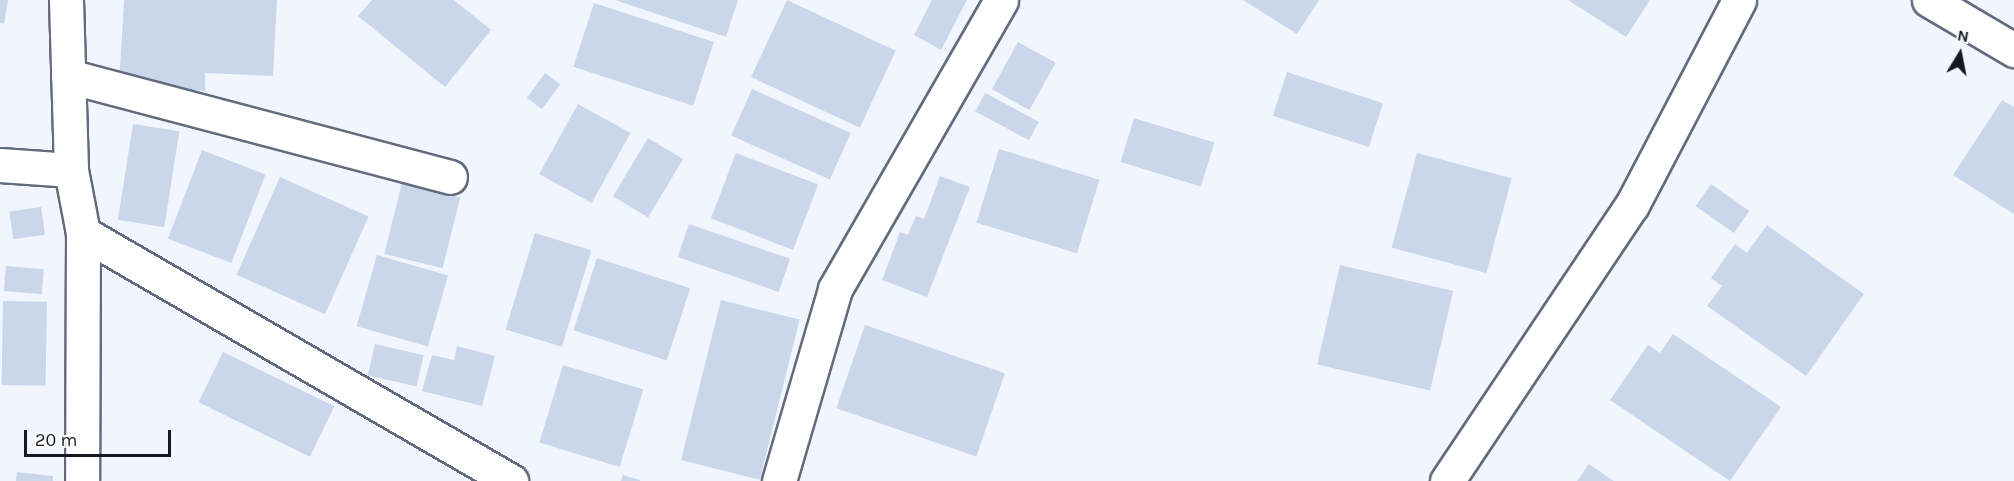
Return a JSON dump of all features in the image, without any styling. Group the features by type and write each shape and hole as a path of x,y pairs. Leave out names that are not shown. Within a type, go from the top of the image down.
{"street":[{"path":"66,0 71,170 83,233 82,481"},
{"path":"779,481 835,289 1001,0"},
{"path":"1447,481 1632,205 1739,0"},
{"path":"1929,0 2014,50"},
{"path":"68,76 450,177"},
{"path":"0,165 71,170"},
{"path":"83,233 511,481"}],"building":[{"path":"0,0 8,0 4,24 0,23"},
{"path":"124,0 277,0 273,76 205,73 205,91 119,85"},
{"path":"372,0 454,0 491,30 445,87 358,16"},
{"path":"615,0 738,0 726,37"},
{"path":"787,0 896,51 860,128 751,77"},
{"path":"932,0 967,0 941,50 914,35"},
{"path":"1243,0 1319,0 1297,34"},
{"path":"1568,0 1650,0 1626,37"},
{"path":"594,3 714,42 693,106 573,67"},
{"path":"1018,42 1056,63 1029,110 992,89"},
{"path":"1287,72 1383,103 1369,147 1273,116"},
{"path":"545,73 560,84 542,109 527,98"},
{"path":"752,89 851,133 830,180 731,136"},
{"path":"985,93 1039,122 1029,140 975,112"},
{"path":"2002,100 2014,107 2014,214 1953,175"},
{"path":"578,104 630,133 592,203 539,174"},
{"path":"1134,118 1214,143 1201,187 1121,162"},
{"path":"133,124 179,131 164,227 118,220"},
{"path":"648,138 683,159 648,217 613,196"},
{"path":"999,149 1099,180 1077,253 976,223"},
{"path":"202,150 265,174 231,263 168,239"},
{"path":"736,153 818,185 793,250 711,218"},
{"path":"1417,153 1512,178 1486,273 1392,248"},
{"path":"940,176 970,187 927,297 882,280 900,232 908,235 916,216 924,219"},
{"path":"280,177 369,216 325,314 236,275"},
{"path":"402,183 460,198 443,268 384,254"},
{"path":"1711,184 1750,211 1734,233 1696,206"},
{"path":"41,207 45,235 13,239 9,211"},
{"path":"689,224 790,259 779,292 678,257"},
{"path":"1767,225 1864,294 1806,376 1707,306 1722,286 1711,278 1735,244 1747,253"},
{"path":"535,233 591,250 562,347 505,330"},
{"path":"377,255 448,275 428,347 357,326"},
{"path":"597,258 690,288 667,361 574,330"},
{"path":"1340,265 1453,291 1430,390 1317,364"},
{"path":"6,266 44,269 42,294 4,291"},
{"path":"721,300 800,320 760,480 681,460"},
{"path":"3,301 47,302 46,386 2,385"},
{"path":"865,325 1005,373 976,456 836,408"},
{"path":"1673,334 1781,407 1730,481 1610,400 1648,345 1660,353"},
{"path":"375,344 424,355 417,386 368,375"},
{"path":"457,346 495,356 482,406 422,391 432,355 454,360"},
{"path":"223,352 334,406 310,457 198,402"},
{"path":"563,365 643,390 620,467 539,442"},
{"path":"1589,464 1614,481 1577,481"},
{"path":"17,472 53,476 53,481 16,481"},
{"path":"623,475 640,480 640,481 621,481"}]}
